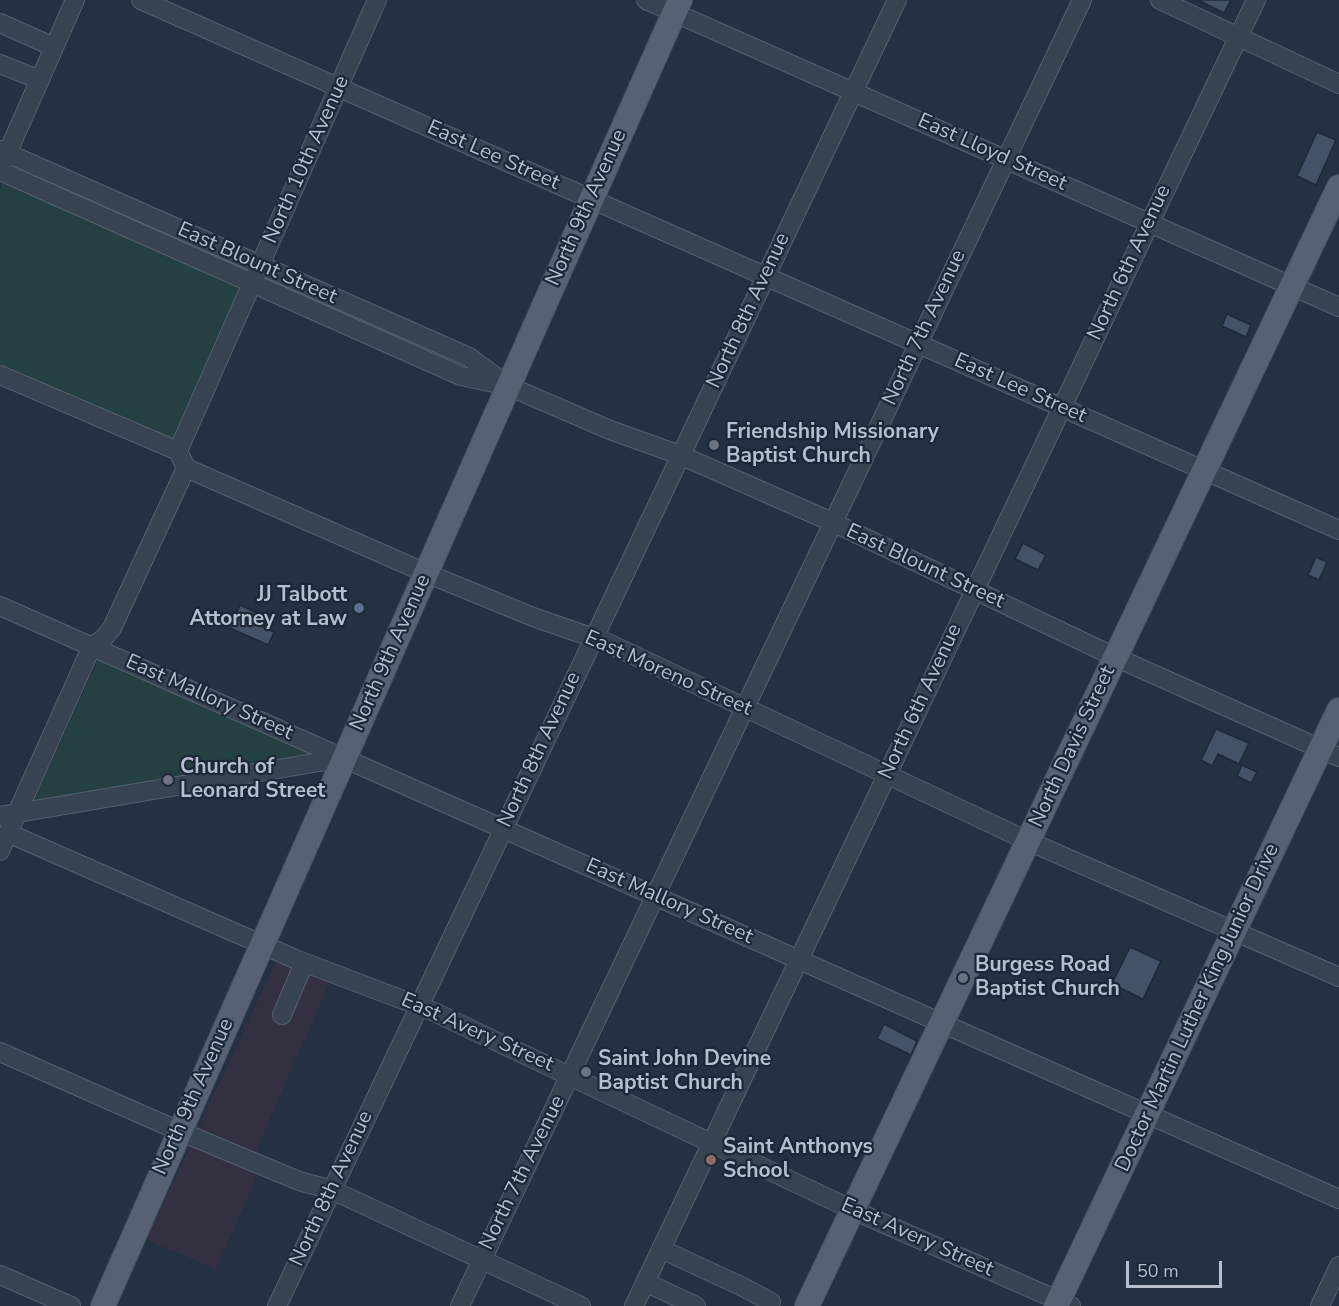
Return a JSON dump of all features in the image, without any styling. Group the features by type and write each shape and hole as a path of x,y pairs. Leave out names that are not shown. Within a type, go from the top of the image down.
{"main road":[{"name":"North 9th Avenue","path":"103,1306 677,6"},
{"name":"North Davis Street","path":"807,1306 1339,188"},
{"name":"Doctor Martin Luther King Junior Drive","path":"1062,1304 1147,1114 1234,930 1330,753 1339,710"}],"street":[{"path":"2,161 75,0"},
{"name":"East Lee Street","path":"141,0 1339,530"},
{"name":"North 10th Avenue","path":"0,851 92,646 103,639 112,628 252,283 377,0"},
{"name":"East Lloyd Street","path":"646,0 677,6 854,92 1339,306"},
{"name":"North 8th Avenue","path":"277,1306 897,0"},
{"name":"North 7th Avenue","path":"460,1306 1082,0"},
{"path":"1160,0 1339,84"},
{"name":"North 6th Avenue","path":"634,1306 1256,0"},
{"path":"0,23 54,47"},
{"path":"0,64 40,80"},
{"name":"East Blount Street","path":"2,161 260,265 469,357 508,386"},
{"name":"East Blount Street","path":"2,161 252,283 461,376 508,386 610,430 680,455 832,522 1115,657 1330,753"},
{"name":"East Moreno Street","path":"0,375 426,573 533,617 595,637 1028,841 1339,977"},
{"name":"East Mallory Street","path":"0,606 1339,1199"},
{"path":"0,816 343,758"},
{"name":"East Avery Street","path":"8,833 304,963 419,1006 569,1074 853,1210 1062,1304"},
{"path":"282,1015 304,963"},
{"path":"0,1052 299,1181 332,1190 581,1306"},
{"path":"661,1249 743,1287 771,1302 770,1306"},
{"path":"1320,1306 1339,1266"},
{"path":"0,1275 64,1305"},
{"path":"645,1282 696,1306"}],"shaded area":[{"path":"277,959 330,981 256,1151 267,1157 265,1159 197,1131"},
{"path":"191,1144 259,1172 216,1269 146,1240"}],"green space":[{"path":"4,180 244,286 173,441 0,366 0,189"},
{"path":"99,658 318,755 33,802"}],"building":[{"path":"1198,0 1231,0 1224,13"},
{"path":"1317,132 1336,140 1316,185 1297,176"},
{"path":"1227,314 1251,325 1246,337 1222,326"},
{"path":"1023,543 1046,555 1038,570 1015,559"},
{"path":"1316,557 1327,562 1319,580 1308,575"},
{"path":"240,605 257,613 253,623 274,632 268,645 230,628"},
{"path":"1216,729 1249,743 1239,764 1218,754 1212,766 1201,760"},
{"path":"1242,765 1257,772 1251,783 1237,776"},
{"path":"1130,947 1161,961 1143,999 1112,984"},
{"path":"884,1024 917,1041 911,1055 877,1039"}],"place":[{"name":"Friendship Missionary Baptist Church","path":"714,445"},
{"name":"JJ Talbott Attorney at Law","path":"359,608"},
{"name":"Church of Leonard Street","path":"168,780"},
{"name":"Burgess Road Baptist Church","path":"963,978"},
{"name":"Saint John Devine Baptist Church","path":"586,1072"},
{"name":"Saint Anthonys School","path":"711,1160"}]}
